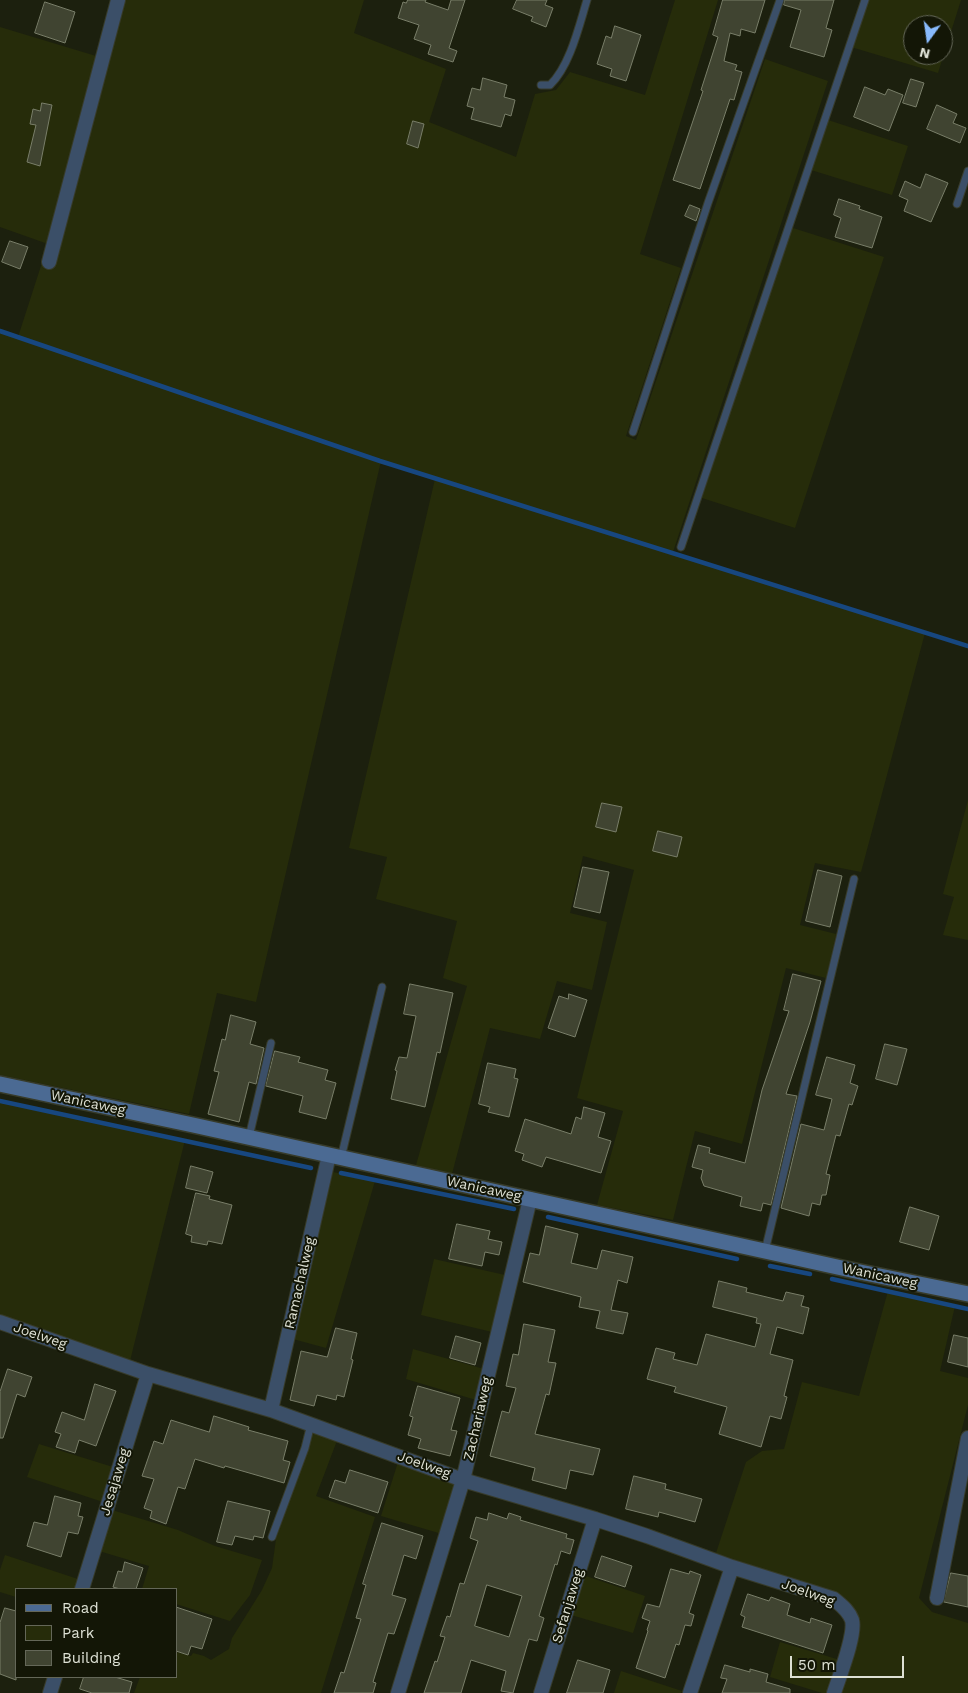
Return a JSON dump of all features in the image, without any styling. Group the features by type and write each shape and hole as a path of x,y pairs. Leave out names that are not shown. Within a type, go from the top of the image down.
{"street":[{"path":"49,262 118,0"},
{"name":"Wanicaweg","path":"0,1084 249,1137 765,1252 968,1294"},
{"name":"Ramachalweg","path":"271,1410 335,1157"},
{"name":"Zachariaweg","path":"398,1693 463,1480 530,1199"},
{"name":"Joelweg","path":"0,1322 148,1374 271,1410 463,1480 595,1519 732,1567 834,1599 846,1610 852,1621 852,1634 834,1693"},
{"name":"Jesajaweg","path":"82,1588 148,1374"},
{"path":"937,1598 968,1438"},
{"name":"Sefanjaweg","path":"541,1693 595,1519"},
{"path":"690,1693 732,1567"},
{"path":"50,1693 55,1678"}],"lane":[{"path":"541,85 550,85 563,67 587,0"},
{"path":"633,432 708,203 780,0"},
{"path":"680,547 865,0"},
{"path":"957,204 968,171"},
{"path":"765,1252 854,879"},
{"name":"Ramachalweg","path":"335,1157 382,987"},
{"path":"249,1137 271,1043"},
{"path":"272,1537 305,1448 311,1424"}],"green space":[{"path":"123,0 364,0 354,33 446,69 429,122 516,157 535,94 556,90 570,72 645,95 675,0 718,0 640,254 681,268 626,436 636,440 765,59 828,81 673,552 925,633 861,872 815,863 800,925 836,934 826,978 786,968 742,1144 695,1131 673,1220 597,1205 623,1111 577,1098 634,870 583,856 570,913 607,922 592,990 557,981 540,1039 490,1028 452,1174 416,1165 467,986 443,978 457,921 376,899 387,857 349,848 435,479 381,461 256,1002 217,993 189,1114 0,1075 0,331 18,337 48,244 0,227 0,27 106,59"},
{"path":"867,0 961,0 953,25 953,15 903,15 903,63 851,47"},
{"path":"911,65 941,65 938,73"},
{"path":"828,120 908,146 892,195 811,170"},
{"path":"790,227 884,257 795,528 702,498"},
{"path":"968,800 968,940 943,935 954,897 943,894"},
{"path":"0,1101 185,1140 130,1361 0,1318"},
{"path":"333,1172 375,1181 326,1348 293,1339"},
{"path":"434,1259 505,1275 492,1332 421,1315"},
{"path":"888,1291 955,1306 940,1371 968,1378 968,1405 919,1598 932,1612 968,1623 968,1693 842,1693 860,1631 855,1610 844,1597 716,1553 746,1462 762,1451 784,1449 802,1382 859,1396"},
{"path":"413,1349 484,1369 476,1400 406,1379"},
{"path":"313,1432 338,1438 316,1496 375,1517 321,1693 134,1693 140,1678 178,1678 178,1653 191,1656 193,1653 211,1660 229,1649 232,1638 262,1590 272,1568 276,1539"},
{"path":"39,1444 113,1467 103,1502 27,1477"},
{"path":"399,1459 453,1481 455,1488 442,1534 381,1516"},
{"path":"112,1510 178,1530 215,1546 262,1560 250,1595 230,1621 178,1605 178,1588 142,1588 149,1566 99,1551"},
{"path":"5,1555 78,1579 75,1588 15,1588 15,1597 0,1592 0,1570"},
{"path":"583,1575 645,1596 633,1633 571,1615"},
{"path":"780,1642 840,1660 829,1693 822,1693 770,1677"},
{"path":"621,1671 682,1691 681,1693 614,1693"}],"building":[{"path":"408,0 426,0 425,2 448,10 451,0 465,0 449,48 457,51 453,62 428,54 431,45 414,39 419,25 398,18 403,2 406,3"},
{"path":"517,0 547,0 545,5 553,8 546,27 531,21 533,17 513,9"},
{"path":"723,0 765,0 755,33 741,29 740,36 730,33 724,61 737,65 735,70 742,72 734,100 730,99 700,189 673,180 703,91 701,90 718,37 713,35"},
{"path":"785,0 834,0 826,28 832,30 824,57 790,47 801,10 784,5"},
{"path":"45,2 75,12 65,43 35,33"},
{"path":"615,26 641,35 626,81 610,76 612,69 597,64 606,36 611,38"},
{"path":"483,78 507,85 504,97 515,100 511,116 505,114 501,127 471,119 474,108 467,106 472,88 480,90"},
{"path":"911,79 924,83 916,107 903,103"},
{"path":"865,87 885,95 888,89 903,95 889,131 854,117"},
{"path":"42,103 52,105 40,166 27,162 36,125 30,124 33,109 40,111"},
{"path":"937,105 957,114 953,123 966,128 960,143 927,129"},
{"path":"413,121 424,124 418,148 407,144"},
{"path":"926,174 948,183 931,222 904,211 908,200 899,196 905,181 920,188"},
{"path":"839,199 860,206 859,209 882,217 872,248 835,237 841,218 834,215"},
{"path":"690,205 700,209 696,221 685,216"},
{"path":"10,241 28,247 20,269 2,262"},
{"path":"602,803 622,807 616,832 596,827"},
{"path":"658,831 682,837 677,857 653,851"},
{"path":"583,867 609,872 600,913 574,907"},
{"path":"818,870 842,876 830,927 806,921"},
{"path":"793,974 821,981 810,1022 786,1094 797,1096 771,1205 763,1203 761,1211 740,1206 742,1197 704,1186 701,1178 703,1170 692,1167 698,1145 710,1148 709,1153 745,1163 762,1090 789,1011 784,1010"},
{"path":"410,984 453,993 440,1053 437,1052 425,1107 391,1099 397,1071 395,1070 399,1057 407,1058 416,1016 404,1014"},
{"path":"569,994 587,1000 575,1037 548,1028 559,996 568,999"},
{"path":"231,1015 256,1022 250,1044 264,1048 256,1084 249,1082 239,1122 208,1114 219,1072 214,1071 222,1039 225,1040"},
{"path":"885,1044 907,1049 897,1085 876,1079"},
{"path":"275,1051 300,1057 298,1062 328,1070 325,1080 336,1083 326,1119 299,1112 303,1096 266,1086"},
{"path":"827,1057 855,1065 850,1083 858,1086 852,1105 849,1104 840,1136 836,1135 826,1174 830,1175 826,1195 822,1195 820,1205 812,1203 809,1216 781,1208 801,1124 824,1130 832,1099 816,1095"},
{"path":"488,1063 516,1069 514,1078 518,1079 509,1117 488,1112 490,1107 479,1104"},
{"path":"584,1107 605,1113 598,1137 611,1141 601,1173 546,1157 542,1167 522,1160 524,1154 515,1151 525,1119 571,1134 576,1117 581,1119"},
{"path":"191,1166 213,1172 207,1193 186,1188"},
{"path":"196,1193 210,1196 209,1199 232,1205 222,1244 208,1241 207,1245 191,1242 192,1236 186,1234"},
{"path":"910,1207 939,1216 929,1250 900,1242"},
{"path":"457,1224 490,1231 488,1239 502,1242 499,1255 485,1252 482,1266 449,1259"},
{"path":"546,1226 578,1234 571,1263 597,1269 602,1250 633,1257 627,1283 618,1280 611,1310 628,1313 623,1334 596,1328 600,1311 579,1307 581,1297 523,1282 530,1253 539,1255"},
{"path":"719,1281 747,1288 746,1292 783,1301 786,1292 804,1296 801,1306 809,1308 803,1334 777,1327 770,1354 793,1360 784,1396 787,1397 781,1419 770,1416 761,1447 719,1434 727,1407 674,1392 676,1387 647,1379 656,1348 675,1353 673,1359 697,1365 706,1334 755,1347 761,1324 756,1323 757,1318 713,1307"},
{"path":"524,1324 555,1330 548,1362 556,1363 549,1395 546,1394 535,1434 600,1449 593,1475 570,1470 566,1489 532,1480 535,1468 490,1456 502,1411 509,1413 516,1388 506,1386 513,1354 518,1355"},
{"path":"336,1328 357,1333 344,1397 337,1395 336,1400 317,1395 314,1406 290,1400 301,1351 327,1357"},
{"path":"954,1335 968,1338 968,1367 948,1362"},
{"path":"456,1336 481,1343 475,1365 450,1358"},
{"path":"8,1369 32,1377 25,1397 17,1394 3,1438 0,1438 0,1392"},
{"path":"95,1384 116,1391 96,1446 79,1440 75,1453 56,1447 61,1434 55,1432 62,1412 84,1420"},
{"path":"418,1386 460,1398 451,1430 457,1431 450,1456 418,1448 421,1439 408,1435 413,1417 410,1416"},
{"path":"214,1416 249,1427 248,1430 288,1441 283,1460 290,1462 284,1483 195,1459 185,1489 178,1487 166,1524 150,1518 152,1511 144,1508 154,1479 142,1476 154,1441 163,1444 171,1420 209,1432"},
{"path":"350,1470 388,1482 378,1513 329,1497 335,1480 345,1483"},
{"path":"634,1476 666,1484 665,1489 702,1499 695,1522 659,1512 658,1517 626,1509"},
{"path":"55,1496 81,1503 78,1516 83,1517 78,1534 68,1532 61,1557 27,1546 34,1522 47,1525"},
{"path":"228,1501 270,1511 263,1538 254,1536 253,1540 235,1536 232,1545 217,1542"},
{"path":"489,1513 507,1519 509,1513 521,1517 520,1520 567,1534 566,1538 574,1540 570,1554 561,1551 557,1565 555,1564 539,1616 544,1618 537,1641 529,1639 513,1693 501,1691 506,1671 471,1660 461,1693 424,1693 445,1637 440,1636 447,1616 450,1617 460,1583 464,1584 478,1541 470,1538 476,1517 487,1520","holes":["487,1585 522,1596 509,1637 475,1626"]},
{"path":"382,1523 423,1536 416,1559 404,1555 392,1595 406,1599 394,1634 388,1633 373,1682 376,1683 373,1693 334,1693 341,1672 344,1673 361,1619 356,1618 366,1585 363,1584"},
{"path":"602,1556 632,1566 625,1587 595,1577"},
{"path":"125,1562 143,1568 136,1588 113,1587 118,1571 122,1572"},
{"path":"671,1569 689,1574 690,1571 701,1575 689,1613 694,1615 691,1626 685,1625 679,1645 676,1644 665,1678 636,1668 650,1621 642,1618 647,1604 659,1607"},
{"path":"951,1573 968,1576 968,1607 944,1602"},
{"path":"748,1594 769,1601 771,1597 790,1604 787,1615 810,1623 811,1618 832,1625 823,1653 742,1627 745,1617 741,1615"},
{"path":"5,1608 15,1611 16,1680 0,1674 0,1623"},
{"path":"178,1608 212,1619 202,1649 191,1646 188,1655 178,1652"},
{"path":"578,1660 610,1670 603,1693 567,1693"},
{"path":"725,1665 750,1672 750,1669 768,1674 766,1682 790,1689 790,1693 722,1693 727,1679 721,1678"},
{"path":"84,1678 118,1678 132,1682 129,1693 92,1693 80,1689"}],"waterway":[{"path":"0,331 380,461 968,646"},
{"path":"0,1101 311,1168"},
{"path":"341,1173 514,1209"},
{"path":"548,1217 737,1259"},
{"path":"770,1266 810,1274"},
{"path":"832,1279 968,1309"}]}
